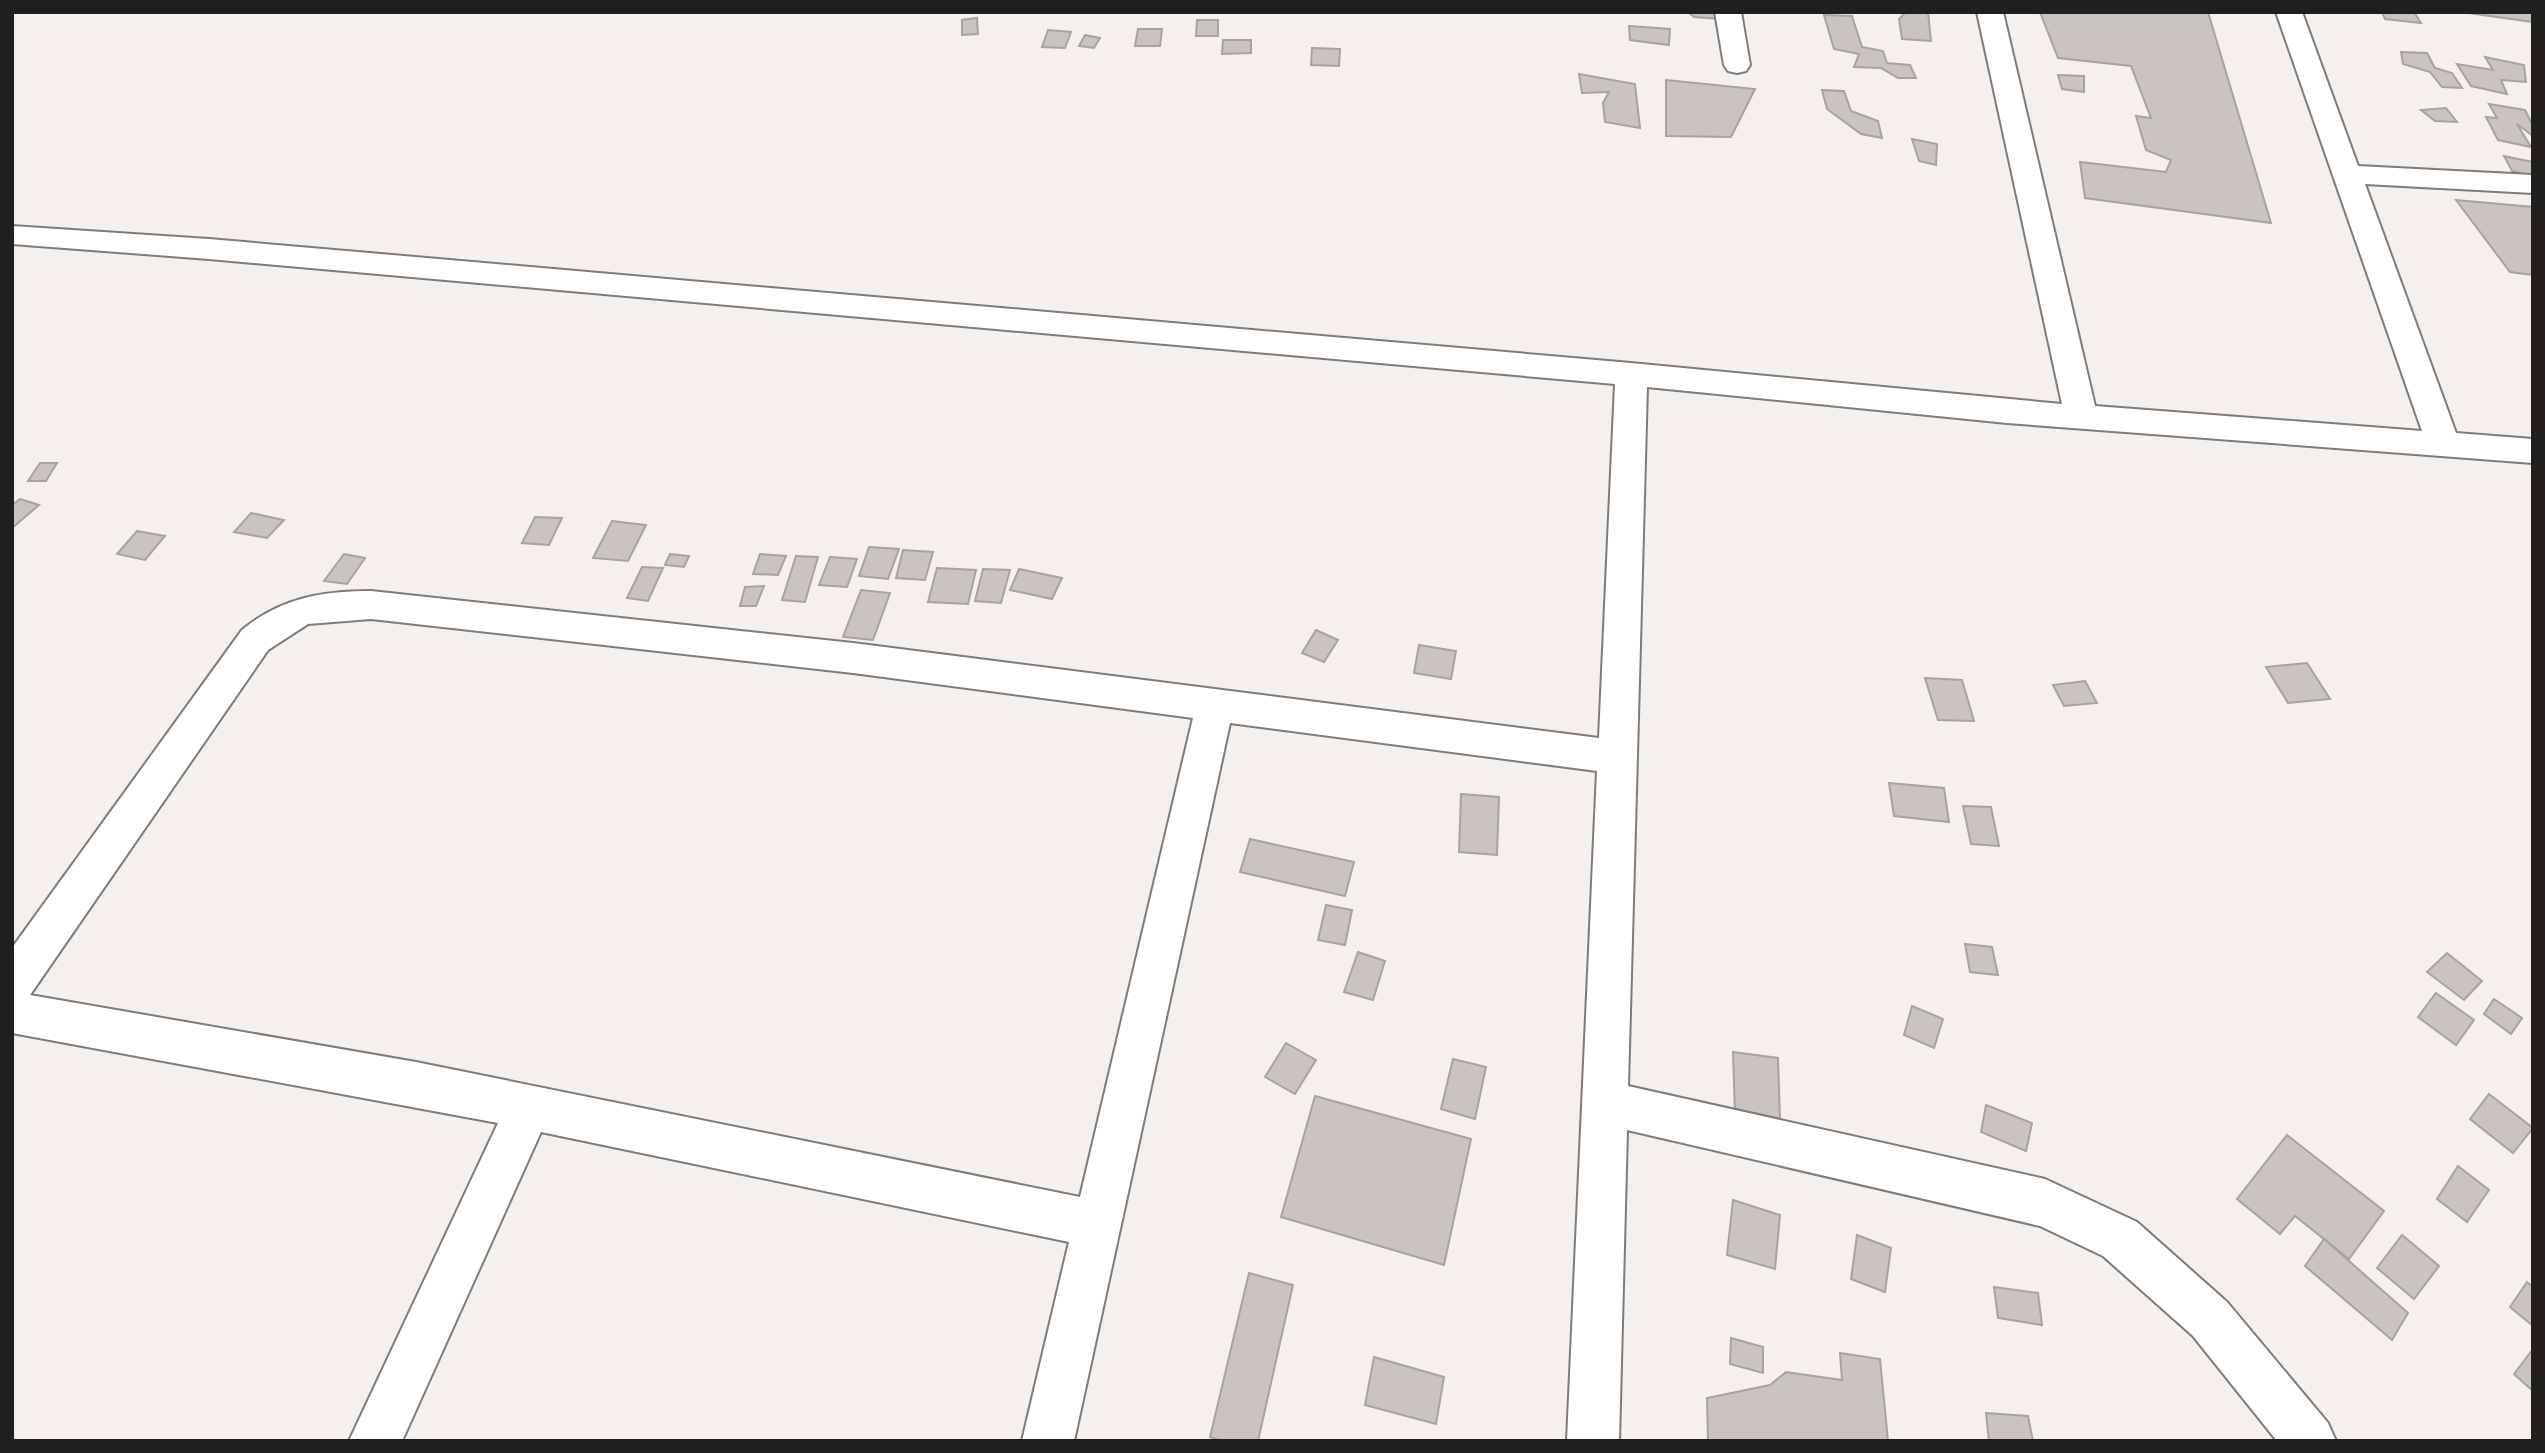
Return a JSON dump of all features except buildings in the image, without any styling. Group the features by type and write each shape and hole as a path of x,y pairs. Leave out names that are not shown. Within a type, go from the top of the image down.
{"street":[{"path":"1728,12 1737,65"},
{"path":"1990,12 2081,417"},
{"path":"2289,12 2444,445"},
{"path":"2347,174 2533,184"},
{"path":"12,235 223,250 1631,374 2081,417 2533,451"},
{"path":"1593,1441 1631,374"},
{"path":"12,984 255,640 274,623 291,613 318,605 371,605 797,652 1617,757"},
{"path":"1048,1441 1215,705"},
{"path":"12,1012 529,1107 1097,1224"},
{"path":"1605,1103 2045,1203 2120,1239 2210,1319 2310,1441"},
{"path":"375,1441 529,1107"}]}
